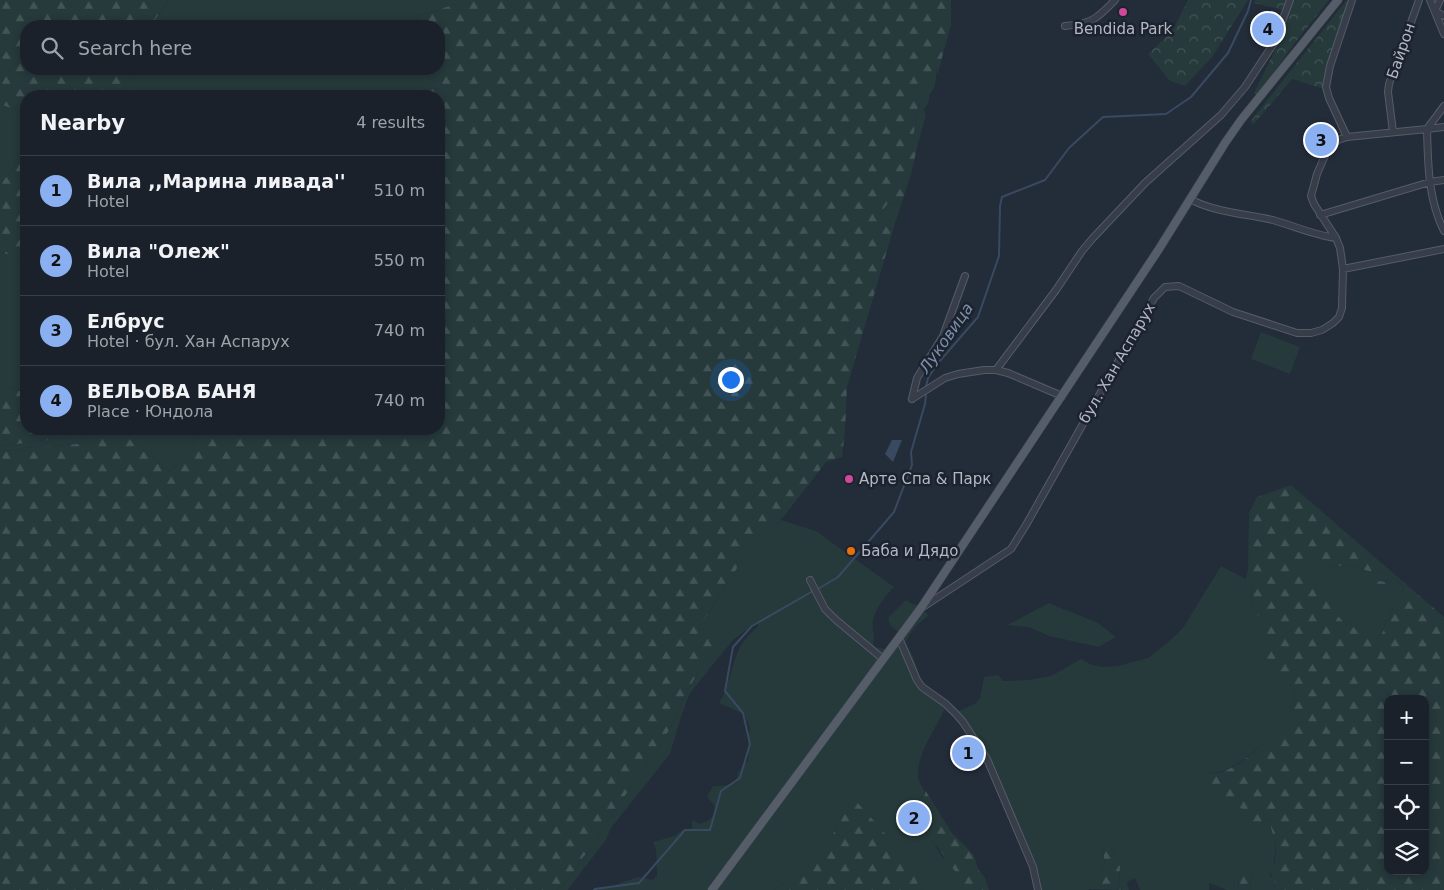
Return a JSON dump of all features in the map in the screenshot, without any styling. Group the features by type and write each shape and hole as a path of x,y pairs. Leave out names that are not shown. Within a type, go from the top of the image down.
{"main road":[{"path":"712,890 921,608 1062,396 1225,143 1338,0"}],"street":[{"path":"1065,26 1084,25 1094,20 1115,0"},
{"path":"996,370 1093,238 1145,184 1221,114 1245,87 1274,43 1290,0"},
{"path":"1352,0 1326,87 1347,137 1444,126"},
{"name":"Байрон","path":"1393,132 1388,92 1389,84 1419,0"},
{"path":"1430,0 1444,34"},
{"path":"1434,11 1440,0"},
{"path":"1434,11 1444,16"},
{"path":"1444,106 1427,129 1430,182 1434,206 1444,231"},
{"name":"бул. Хан Аспарух","path":"921,608 1011,549 1154,298 1165,287 1179,286 1233,312 1298,333 1311,333 1322,330 1339,317 1342,308 1343,269 1336,238 1320,215 1311,196 1313,186 1328,151 1338,140 1347,137"},
{"path":"1320,215 1430,182 1444,180"},
{"path":"1190,199 1205,206 1244,213 1321,236 1336,238"},
{"path":"1343,269 1444,249"},
{"path":"965,276 943,336 917,378 912,399 945,378 958,374 996,370 1062,396"},
{"path":"811,583 825,609 883,659"},
{"path":"899,638 917,680 946,704 963,722 986,759 1034,866 1038,890"}],"green space":[{"path":"0,0 168,0 155,20 20,20 20,75 133,75 129,90 20,90 20,112 0,104"},
{"path":"168,0 461,0 459,3 418,16 417,20 155,20"},
{"path":"461,0 951,0 951,25 937,76 937,67 919,105 913,137 918,144 901,205 888,203 880,214 880,219 893,230 847,387 842,457 826,462 781,520 759,539 746,554 699,628 712,635 729,635 701,667 661,744 572,875 557,890 0,890 0,452 23,448 78,444 94,435 125,435 169,472 193,450 194,435 445,435 445,90 424,90 432,82 435,75 445,75 445,20 417,20 418,16 459,3"},
{"path":"1188,0 1248,0 1212,57 1185,86 1170,81 1148,54 1173,30"},
{"path":"1255,0 1287,0 1282,10 1254,3"},
{"path":"1294,0 1329,0 1294,44 1258,95 1254,93 1282,36 1287,12"},
{"path":"1346,1 1351,3 1324,89 1292,79 1254,124 1250,122"},
{"path":"937,66 935,87 924,109 926,115 918,144 913,138 918,110 927,82"},
{"path":"133,75 435,76 433,82 425,90 129,90"},
{"path":"0,104 20,112 20,151 12,171 0,184"},
{"path":"20,151 20,259 8,254 0,254 0,184 12,171"},
{"path":"888,203 901,205 893,230 879,219 880,214"},
{"path":"10,253 20,258 20,391 0,385 0,254"},
{"path":"1261,332 1300,347 1290,374 1251,359"},
{"path":"0,385 20,391 20,435 71,435 67,438 0,446"},
{"path":"71,435 94,435 78,444 23,448 0,452 0,446 67,438"},
{"path":"125,435 194,435 193,450 169,472"},
{"path":"1291,485 1444,617 1444,890 1274,890 1275,884 1268,866 1274,865 1276,854 1268,818 1255,829 1248,828 1241,808 1211,800 1208,773 1217,773 1234,766 1272,738 1303,721 1303,716 1291,712 1289,707 1294,705 1293,687 1282,682 1266,658 1260,655 1264,645 1258,635 1258,626 1264,623 1253,609 1252,582 1246,580 1248,569 1249,513 1257,497","holes":["1318,562 1323,570 1329,567 1350,565 1374,573 1387,572 1388,582 1375,581 1375,585 1379,590 1383,590 1394,578 1404,587 1385,624 1383,632 1377,639 1371,630 1365,627 1359,632 1349,623 1347,626 1337,615 1339,609 1327,589 1320,586 1312,577 1303,572 1306,566"]},
{"path":"781,520 816,531 894,587 881,602 874,616 873,645 876,647 884,649 892,645 898,632 890,625 888,618 906,600 915,604 929,615 915,627 905,642 913,656 922,683 959,711 976,703 980,698 984,677 998,675 1003,681 1028,680 1051,676 1081,659 1092,665 1104,667 1118,666 1148,658 1183,628 1221,566 1252,582 1253,609 1264,623 1258,635 1264,645 1266,657 1282,682 1293,687 1294,705 1289,707 1291,712 1303,716 1303,721 1272,738 1234,766 1226,770 1208,773 1241,808 1255,829 1268,818 1275,846 1273,866 1270,874 1275,884 1274,890 1249,890 1253,872 1239,878 1238,890 1227,890 1209,883 1209,890 1140,890 1135,878 1127,882 1129,890 1122,890 1119,888 1120,866 1115,861 1111,848 1102,848 1105,863 1098,881 1088,890 1036,890 1031,868 982,754 966,729 944,710 920,759 918,777 925,795 916,802 912,802 913,809 927,828 925,834 967,885 967,890 922,890 844,814 820,853 804,869 798,879 788,880 774,890 599,890 638,877 653,880 657,875 656,850 653,842 674,836 682,830 691,830 693,820 700,824 708,821 716,813 714,805 707,797 713,786 733,783 738,772 748,761 750,728 744,714 719,703 726,689 740,647 758,626 757,622 733,640 690,693 670,754 611,828 606,840 568,890 557,890 572,875 661,744 701,667 728,635 712,635 699,628 746,554 759,539"},
{"path":"1318,562 1329,567 1350,565 1374,573 1387,572 1388,582 1382,581 1383,590 1394,578 1404,587 1385,624 1383,632 1376,639 1359,632 1349,623 1348,626 1337,615 1319,586 1303,572 1305,566"},
{"path":"1049,603 1098,623 1116,637 1099,647 1049,636 1029,627 1007,625"},
{"path":"925,790 952,833 974,855 978,869 985,878 989,890 967,890 966,885 925,834 927,828 913,809 912,802 916,802 925,795"},
{"path":"856,801 882,830 911,869 922,890 774,890 788,880 798,878 820,853 844,814"},
{"path":"1102,847 1111,848 1115,861 1120,866 1119,887 1122,890 1087,889 1085,880 1091,875 1098,880 1105,863"},
{"path":"1249,869 1253,872 1249,890 1238,890 1239,878"}],"water":[{"path":"892,440 902,440 893,462 885,454"}],"waterway":[{"name":"Луковица","path":"926,387 928,378 938,363 978,317 999,256 1000,206 1002,197 1045,180 1069,148 1103,117 1166,114 1191,97 1228,53 1248,11 1251,0"},
{"name":"Луковица","path":"818,589 838,577 894,512 912,465 911,452 925,404 926,394"},
{"name":"Луковица","path":"594,890 639,883 685,830 710,830 721,791 740,778 750,744 743,713 725,691 733,647 752,626 813,591"}],"place":[{"name":"Bendida Park","path":"1123,12"},
{"name":"ВЕЛЬОВА БАНЯ","path":"1268,29"},
{"name":"Елбрус","path":"1321,140"},
{"name":"Арте Спа & Парк","path":"849,479"},
{"name":"Баба и Дядо","path":"851,551"},
{"name":"Вила ,,Марина ливада''","path":"968,753"},
{"name":"Вила \"Олеж\"","path":"914,818"}]}
